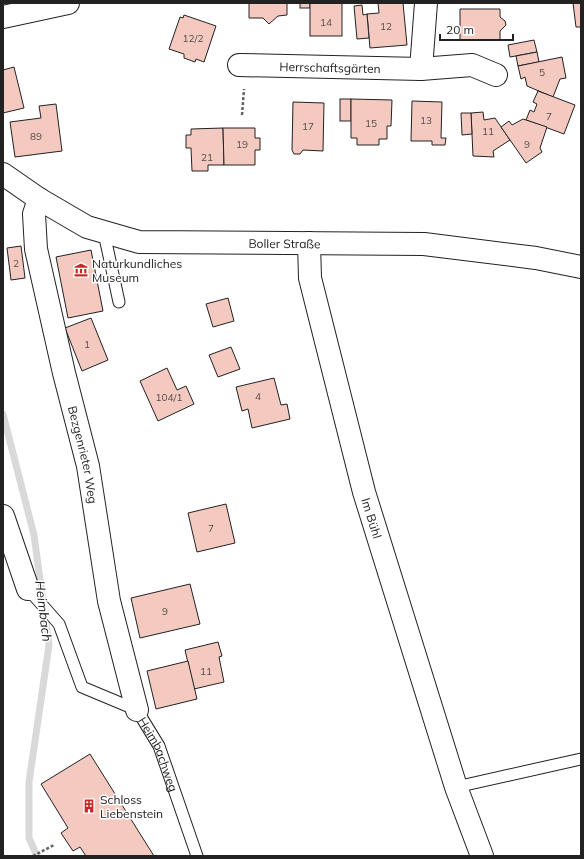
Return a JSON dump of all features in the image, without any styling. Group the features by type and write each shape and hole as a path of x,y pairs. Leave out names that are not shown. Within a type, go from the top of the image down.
{"street":[{"path":"3,17 68,3"},
{"path":"421,69 426,3"},
{"name":"Herrschaftsgärten","path":"239,66 421,69 472,65 496,75"},
{"name":"Boller Straße","path":"3,174 39,199 87,227 139,242 424,244 536,258 581,267"},
{"name":"Bezgenrieter Weg","path":"39,199 34,214 36,249 64,373 88,466 109,601 137,710"},
{"name":"Im Bühl","path":"309,244 310,278 364,492 456,787 482,856"},
{"name":"Heimbachweg","path":"3,516 28,589"}],"lane":[{"path":"104,233 119,302"},
{"name":"Heimbachweg","path":"28,589 59,624 82,688 137,710 159,746 197,856"},
{"path":"456,787 581,759"}],"path":[{"path":"33,856 54,845"}],"building":[{"path":"249,3 287,3 287,15 278,16 269,24 263,18 249,18"},
{"path":"300,3 310,3 310,8 300,8"},
{"path":"310,3 342,3 342,36 310,36"},
{"path":"378,3 403,3 407,45 370,48 367,14 379,13"},
{"path":"573,3 581,3 581,27 576,27"},
{"path":"362,5 363,15 367,14 369,38 357,39 354,6"},
{"path":"460,9 500,9 500,17 505,21 506,25 500,31 500,40 460,40"},
{"path":"184,15 216,26 204,62 196,59 195,62 184,58 184,54 169,49 180,17 183,18"},
{"path":"534,40 537,52 510,57 508,45"},
{"path":"537,52 539,62 518,66 516,56"},
{"path":"562,57 566,78 560,79 553,97 527,86 525,77 521,79 518,66"},
{"path":"14,67 24,108 3,113 3,70"},
{"path":"538,91 575,105 564,134 526,120 530,110 534,112 537,104 533,102"},
{"path":"340,99 351,99 351,121 340,121"},
{"path":"351,99 392,100 391,126 387,126 387,139 379,139 379,145 357,145 357,138 351,138"},
{"path":"412,101 442,102 441,138 446,138 445,145 432,145 432,141 411,141"},
{"path":"293,102 324,103 323,151 303,150 300,154 294,154 292,150"},
{"path":"56,104 62,151 15,157 10,122 41,118 39,106"},
{"path":"483,112 484,120 495,118 510,140 493,151 494,157 473,156 471,113"},
{"path":"461,113 471,113 472,134 462,135"},
{"path":"523,119 547,127 540,148 542,152 526,163 501,127 509,121 512,125"},
{"path":"223,128 224,165 208,165 208,171 192,171 191,148 186,148 186,135 191,135 191,129"},
{"path":"223,128 255,128 255,138 260,138 260,150 255,150 255,165 224,165"},
{"path":"21,246 25,278 11,280 7,248"},
{"path":"91,250 103,311 68,318 56,257"},
{"path":"228,298 234,321 213,327 206,304"},
{"path":"91,318 108,360 82,371 65,328"},
{"path":"231,347 240,369 218,377 209,355"},
{"path":"167,368 177,390 186,386 194,404 158,421 140,381"},
{"path":"274,378 281,405 287,404 290,419 252,428 248,409 242,411 236,387"},
{"path":"226,504 235,543 197,552 188,513"},
{"path":"190,584 200,624 140,638 131,598"},
{"path":"218,642 222,656 219,657 224,682 194,689 185,650"},
{"path":"188,661 197,699 156,709 147,671"},
{"name":"Schloss Liebenstein","path":"90,754 154,856 86,856 80,847 73,851 61,833 68,828 41,784"}],"waterway":[{"name":"Heimbach","path":"3,414 34,535 49,645 29,782 29,838 37,856"}],"place":[{"name":"Naturkundliches Museum","path":"81,270"},
{"name":"Schloss Liebenstein","path":"89,806"}]}
